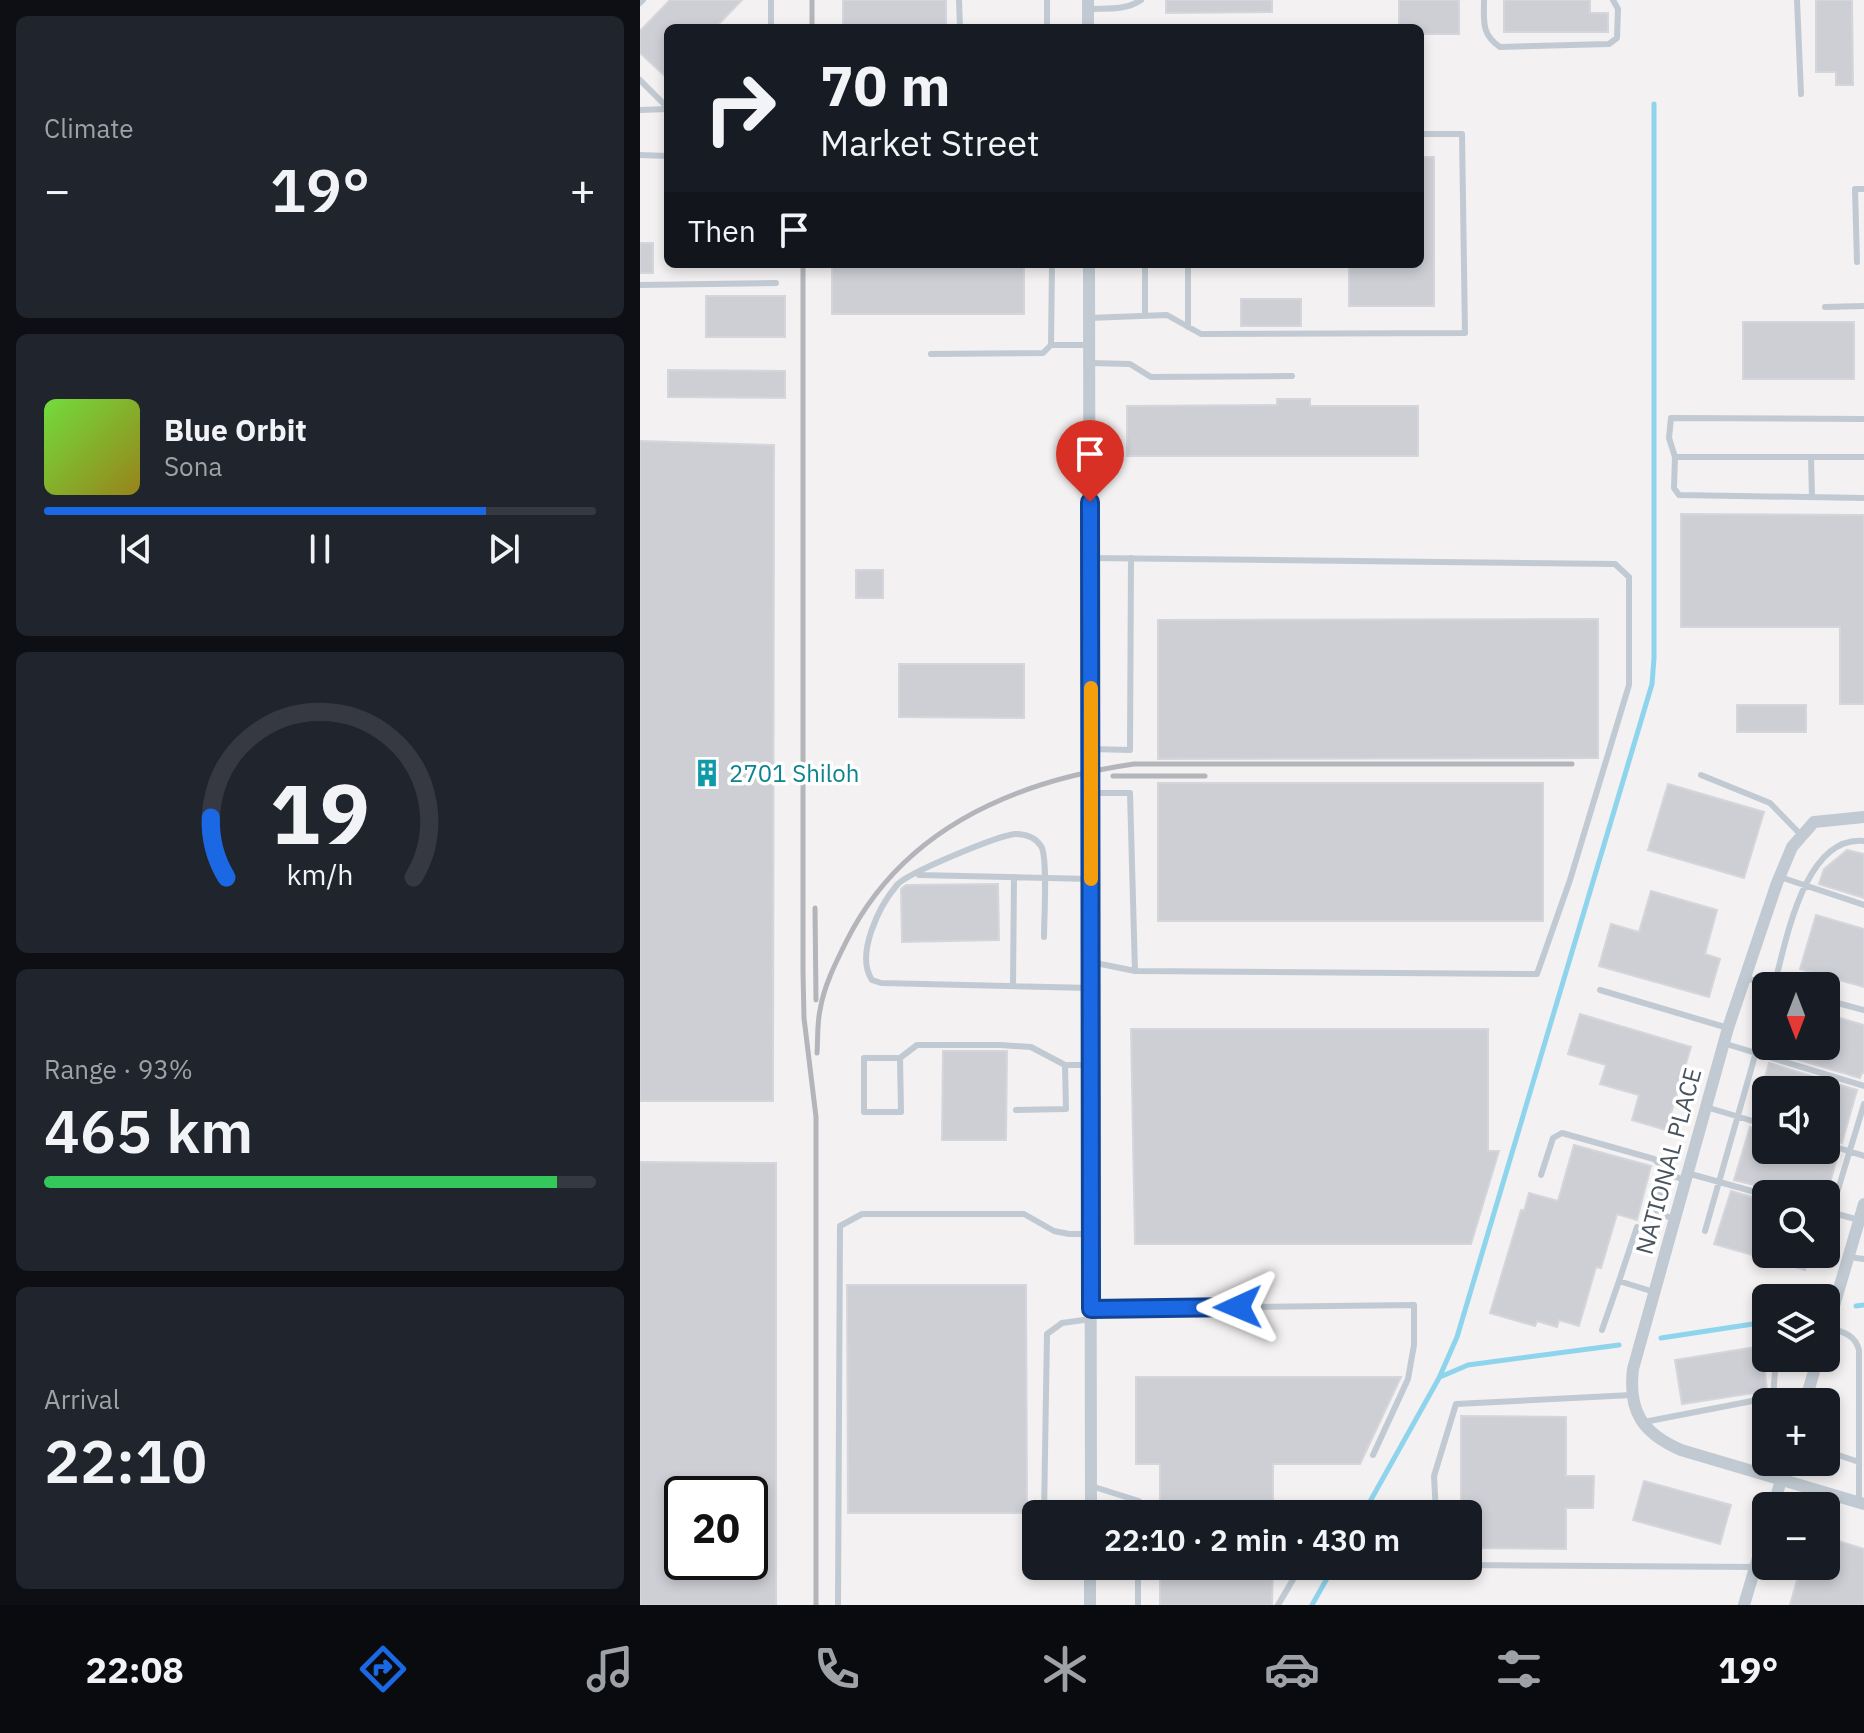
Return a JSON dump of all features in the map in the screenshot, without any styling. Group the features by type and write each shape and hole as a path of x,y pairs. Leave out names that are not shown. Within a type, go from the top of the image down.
{"street":[{"path":"1089,268 1091,1500"},
{"path":"1802,836 1814,822 1864,817"},
{"name":"NATIONAL PLACE","path":"1642,1422 1632,1395 1633,1369 1654,1292 1723,1043 1780,877 1792,847 1802,836"},
{"path":"1840,1287 1864,1204"},
{"path":"1642,1422 1662,1442 1681,1450 1862,1504"},
{"path":"1777,1492 1782,1476"},
{"path":"1090,1580 1090,1605"},
{"path":"1744,1605 1752,1580"}],"lane":[{"path":"771,0 771,24"},
{"path":"959,0 960,24"},
{"path":"1047,0 1047,24"},
{"path":"1088,4 1121,8 1133,6 1141,0"},
{"path":"1484,0 1484,28 1488,39 1500,47 1609,44 1617,38 1618,9 1613,0"},
{"path":"1797,0 1801,94"},
{"path":"640,80 664,105"},
{"path":"640,110 664,109"},
{"path":"1089,318 1167,315 1201,334 1465,333 1462,134 1424,134"},
{"path":"640,155 664,156"},
{"path":"1857,262 1855,189 1864,189"},
{"path":"931,354 1043,353 1051,345 1052,268"},
{"path":"1145,268 1145,316"},
{"path":"1188,268 1188,327"},
{"path":"640,285 776,283"},
{"path":"1825,307 1864,306"},
{"path":"1051,345 1090,345"},
{"path":"1090,363 1130,364 1138,366 1151,377 1292,376"},
{"path":"1864,419 1671,418 1669,438 1675,457 1674,488 1679,495 1864,498"},
{"path":"1675,457 1864,457"},
{"path":"1811,457 1812,497"},
{"path":"1090,558 1615,564 1629,577 1629,685 1570,880 1537,974 1135,971 1091,962"},
{"path":"1091,749 1130,750 1131,558"},
{"path":"1701,775 1770,803 1802,836"},
{"path":"1091,793 1130,793 1135,971"},
{"path":"1044,937 1044,849 1034,837 1017,834 989,840 898,883 870,932 866,963 872,980 881,983 1091,988"},
{"path":"1779,972 1805,887 1824,854 1836,844 1864,841"},
{"path":"914,875 1091,879"},
{"path":"1013,986 1014,877"},
{"path":"1780,877 1864,905"},
{"path":"1745,978 1752,980"},
{"path":"1600,990 1728,1028"},
{"path":"1840,1004 1864,1010"},
{"path":"1723,1043 1752,1053"},
{"path":"900,1058 901,1112 864,1112 864,1058 900,1058 917,1045 1031,1047 1065,1065 1091,1065"},
{"path":"1705,1231 1754,1060"},
{"path":"1776,1060 1864,1086"},
{"path":"1016,1110 1066,1109 1065,1065"},
{"path":"1839,1180 1864,1104"},
{"path":"1706,1107 1752,1121"},
{"path":"1541,1175 1553,1138 1562,1133 1654,1159 1667,1171 1686,1177 1752,1191"},
{"path":"1840,1148 1864,1156"},
{"path":"1667,1171 1656,1209 1659,1214 1675,1219"},
{"path":"838,1605 840,1226 862,1214 1024,1214 1054,1231 1091,1234"},
{"path":"1840,1215 1859,1220"},
{"path":"1602,1330 1637,1227"},
{"path":"1849,1257 1864,1259"},
{"path":"1619,1281 1654,1292"},
{"path":"1044,1500 1047,1334 1062,1323 1091,1314 1414,1305 1414,1345 1408,1379 1373,1455"},
{"path":"1840,1332 1857,1341 1859,1350 1862,1504"},
{"path":"1435,1500 1434,1476 1456,1404 1632,1395"},
{"path":"1642,1422 1752,1401"},
{"path":"1840,1456 1859,1462"},
{"path":"1091,1486 1136,1500"},
{"path":"1482,1565 1752,1567"},
{"path":"1138,1580 1138,1605"},
{"path":"1278,1605 1293,1580"}],"building":[{"path":"670,0 742,0 719,24 664,24 664,75 640,53 640,31"},
{"path":"843,0 946,0 946,24 843,24"},
{"path":"1166,0 1272,0 1272,12 1166,13"},
{"path":"1399,0 1459,0 1459,34 1424,34 1424,24 1399,24"},
{"path":"1504,0 1590,0 1590,13 1608,13 1608,32 1504,32"},
{"path":"1816,0 1852,0 1853,85 1836,85 1836,72 1816,72"},
{"path":"1424,157 1434,157 1434,306 1349,306 1349,268 1424,268"},
{"path":"640,243 653,243 653,273 640,273"},
{"path":"832,268 1024,268 1024,314 832,314"},
{"path":"706,296 785,296 785,337 706,337"},
{"path":"1241,299 1301,299 1301,326 1241,326"},
{"path":"1743,322 1854,322 1854,379 1743,379"},
{"path":"668,370 785,371 785,398 668,397"},
{"path":"1277,399 1310,399 1310,406 1418,406 1418,456 1127,456 1127,406 1277,405"},
{"name":"2701 Shiloh","path":"640,441 774,445 773,1101 640,1101"},
{"path":"1681,514 1864,515 1864,704 1840,704 1840,627 1681,627"},
{"path":"856,570 883,570 883,598 856,598"},
{"path":"1598,619 1598,758 1158,759 1158,620"},
{"path":"899,664 1024,664 1024,718 899,717"},
{"path":"1737,705 1806,705 1806,732 1737,732"},
{"path":"1158,783 1543,783 1543,921 1158,921"},
{"path":"1668,784 1764,812 1744,878 1648,850"},
{"path":"1847,850 1864,854 1864,898 1819,884 1824,869"},
{"path":"998,884 999,940 902,942 901,889 906,885"},
{"path":"1651,891 1717,910 1705,954 1720,959 1709,997 1599,966 1611,924 1639,932"},
{"path":"1816,915 1864,929 1864,987 1840,980 1840,972 1800,969"},
{"path":"1580,1014 1691,1047 1666,1130 1632,1120 1639,1095 1600,1084 1606,1065 1568,1054"},
{"path":"1840,1018 1864,1025 1864,1073 1860,1078 1799,1060 1840,1060"},
{"path":"1131,1029 1488,1029 1488,1151 1499,1151 1471,1244 1135,1244"},
{"path":"943,1051 1007,1051 1006,1140 942,1140"},
{"path":"1769,1063 1811,1076 1765,1076"},
{"path":"1840,1085 1857,1090 1840,1142"},
{"path":"1750,1127 1752,1164 1835,1164 1831,1180 1752,1180 1752,1184 1734,1180"},
{"path":"1574,1145 1651,1166 1637,1220 1617,1214 1601,1268 1596,1267 1579,1326 1559,1320 1557,1327 1537,1321 1535,1326 1490,1313 1529,1193 1558,1201"},
{"path":"640,1162 776,1163 776,1605 640,1605"},
{"path":"1731,1191 1752,1197 1752,1255 1714,1244"},
{"path":"847,1285 1026,1285 1027,1500 1022,1500 1022,1513 848,1513"},
{"path":"1752,1348 1752,1372 1765,1372 1767,1388 1752,1388 1752,1393 1682,1404 1675,1360"},
{"path":"1136,1377 1401,1377 1360,1464 1273,1464 1273,1500 1160,1500 1160,1464 1136,1464"},
{"path":"1461,1416 1566,1417 1566,1476 1594,1476 1593,1508 1566,1508 1566,1549 1482,1548 1482,1500 1461,1500"},
{"path":"1644,1481 1731,1505 1720,1544 1633,1520"},
{"path":"1840,1541 1864,1549 1864,1605 1790,1605 1797,1580 1840,1580"},
{"path":"1160,1580 1273,1580 1272,1605 1160,1605"}],"waterway":[{"path":"1371,1500 1439,1378 1457,1337 1652,684 1654,104"},
{"path":"1856,1306 1864,1305"},
{"path":"1661,1338 1752,1324"},
{"path":"1440,1377 1468,1365 1619,1345"},
{"path":"1312,1605 1326,1580"}],"railway":[{"path":"812,0 812,24"},
{"path":"803,268 803,972 804,1018 816,1117 816,1605"},
{"path":"817,1053 819,1015 827,984 846,942 870,903 898,869 930,841 966,817 1005,798 1047,783 1134,764 1572,764"},
{"path":"1113,776 1205,776"},
{"path":"815,908 816,1000"}],"slow traffic":[{"path":"1091,688 1091,879"}],"place":[{"name":"2701 Shiloh","path":"707,773"}],"route":[{"path":"1090,502 1091,1309 1238,1307"}]}
